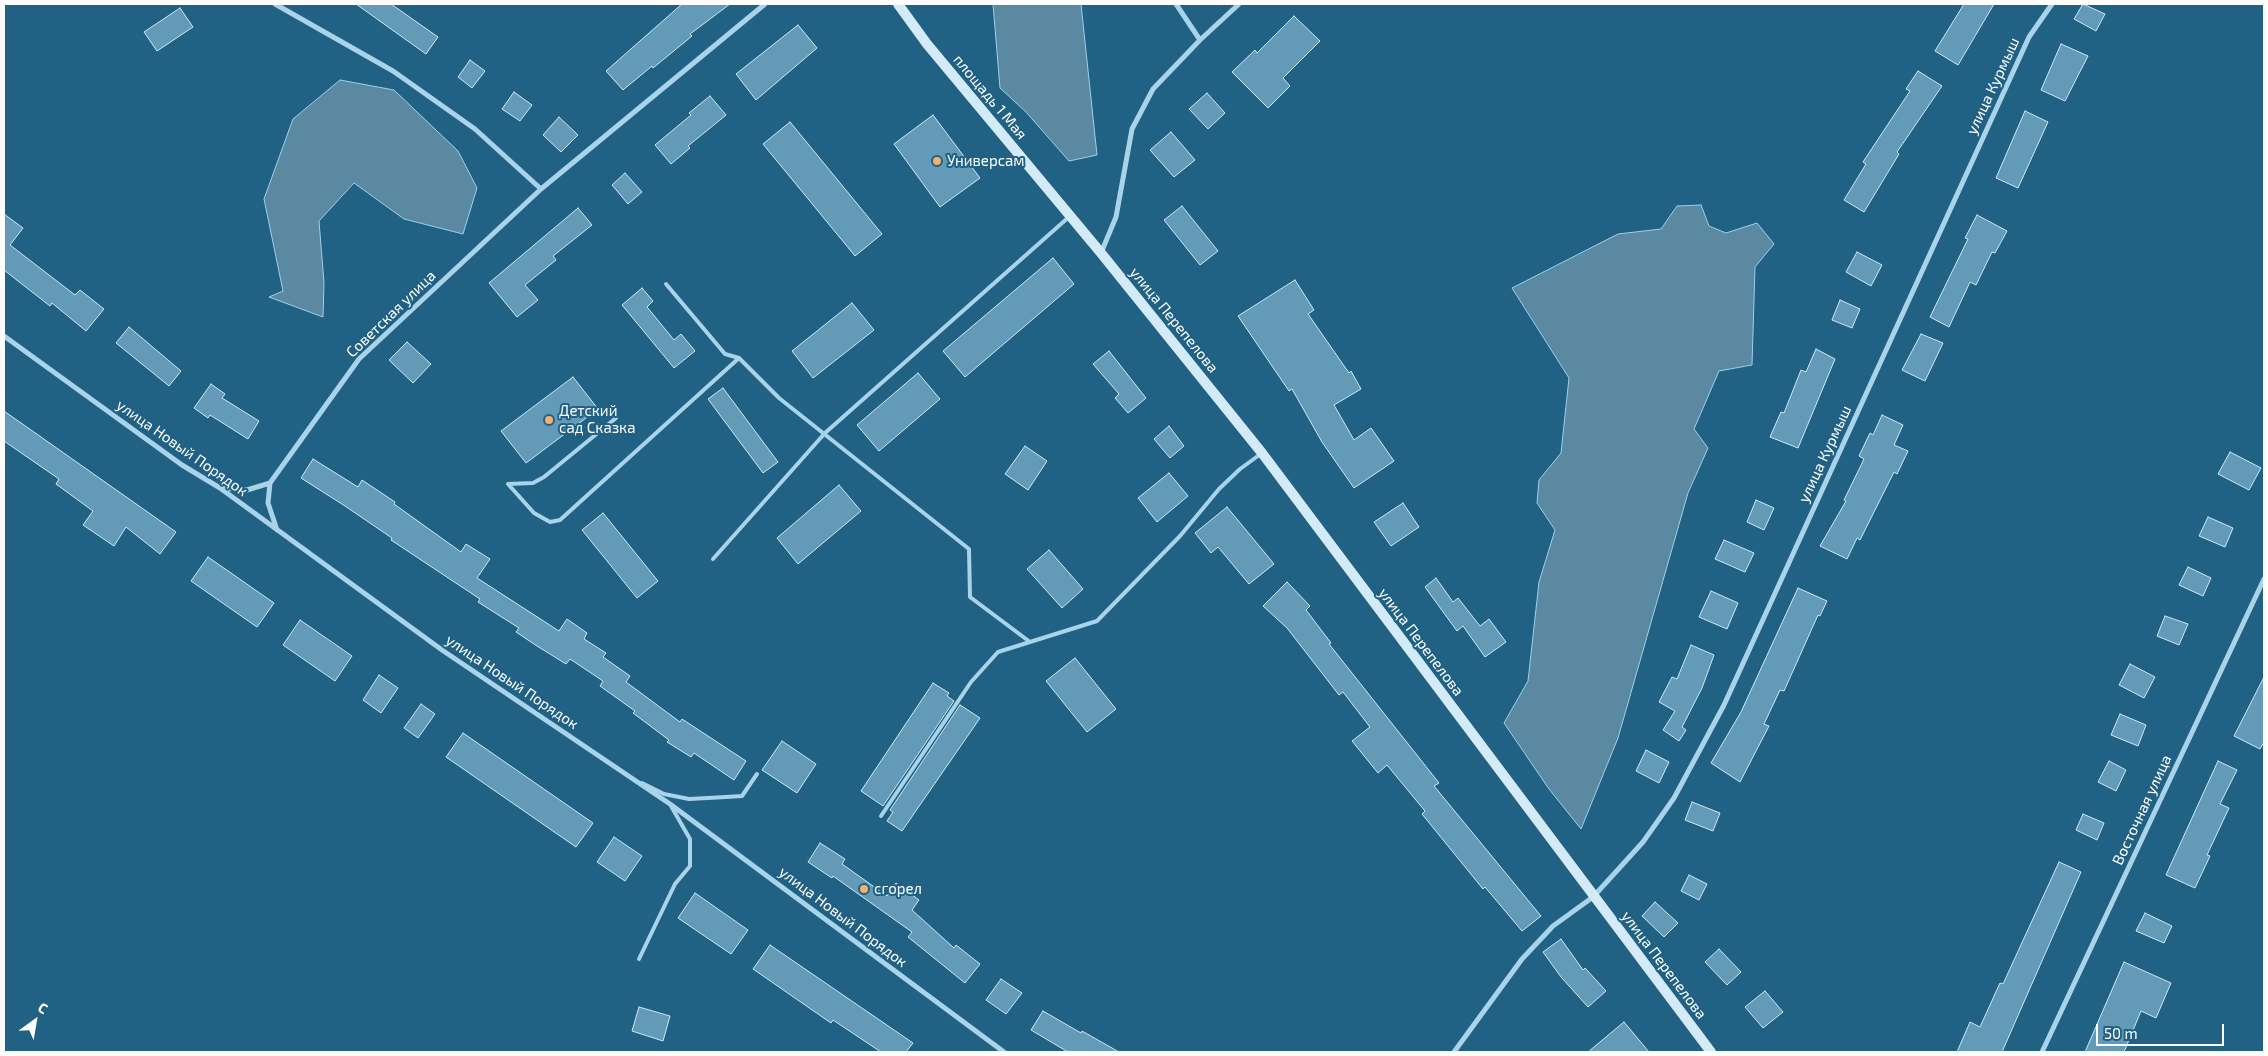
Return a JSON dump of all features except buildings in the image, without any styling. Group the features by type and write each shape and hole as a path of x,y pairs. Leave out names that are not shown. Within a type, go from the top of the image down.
{"street":[{"path":"275,4 393,71 474,128 541,189"},
{"name":"Советская улица","path":"270,484 359,359 541,189 765,4"},
{"name":"площадь 1 Мая","path":"898,4 927,44 1101,253"},
{"path":"1176,4 1200,40"},
{"path":"1101,253 1116,217 1132,129 1153,89 1200,40 1239,4"},
{"name":"улица Курмыш","path":"1593,897 1643,842 1674,798 1724,705 2029,37 2052,4"},
{"name":"улица Перепелова","path":"1101,253 1262,453 1711,1052"},
{"name":"улица Новый Порядок","path":"4,336 182,465 220,488 442,650 670,804 1004,1052"},
{"path":"220,488 247,490 270,484 268,503 277,530"},
{"name":"Восточная улица","path":"2042,1052 2264,578"},
{"path":"1454,1052 1522,959 1553,926 1593,897"}],"lane":[{"path":"713,558 825,433 1070,216"},
{"path":"666,284 725,354 739,358 779,398 969,549 970,598 1030,642"},
{"path":"616,418 544,477 533,483 508,484 534,513 550,522 560,520 739,358"},
{"path":"882,816 971,682 998,652 1097,621 1180,536 1219,489 1240,469 1262,453"},
{"path":"629,776 664,794 689,799 742,796 757,774"},
{"path":"639,959 675,884 690,866 690,839 670,804"}],"water":[{"path":"993,4 1081,4 1097,155 1069,161 1026,112 1000,88"},
{"path":"340,80 394,90 458,151 477,188 463,234 404,219 354,183 319,221 324,283 323,317 269,297 283,291 264,199 293,119"},
{"path":"1701,205 1709,226 1726,233 1757,223 1774,244 1755,267 1752,365 1719,371 1694,429 1708,448 1688,493 1618,738 1581,829 1549,789 1504,723 1528,681 1539,582 1555,530 1537,503 1539,480 1561,453 1569,378 1512,288 1618,234 1661,229 1677,206"}],"place":[{"name":"Универсам","path":"937,161"},
{"name":"Детский сад Сказка","path":"549,420"},
{"name":"сгорел","path":"864,889"}]}
